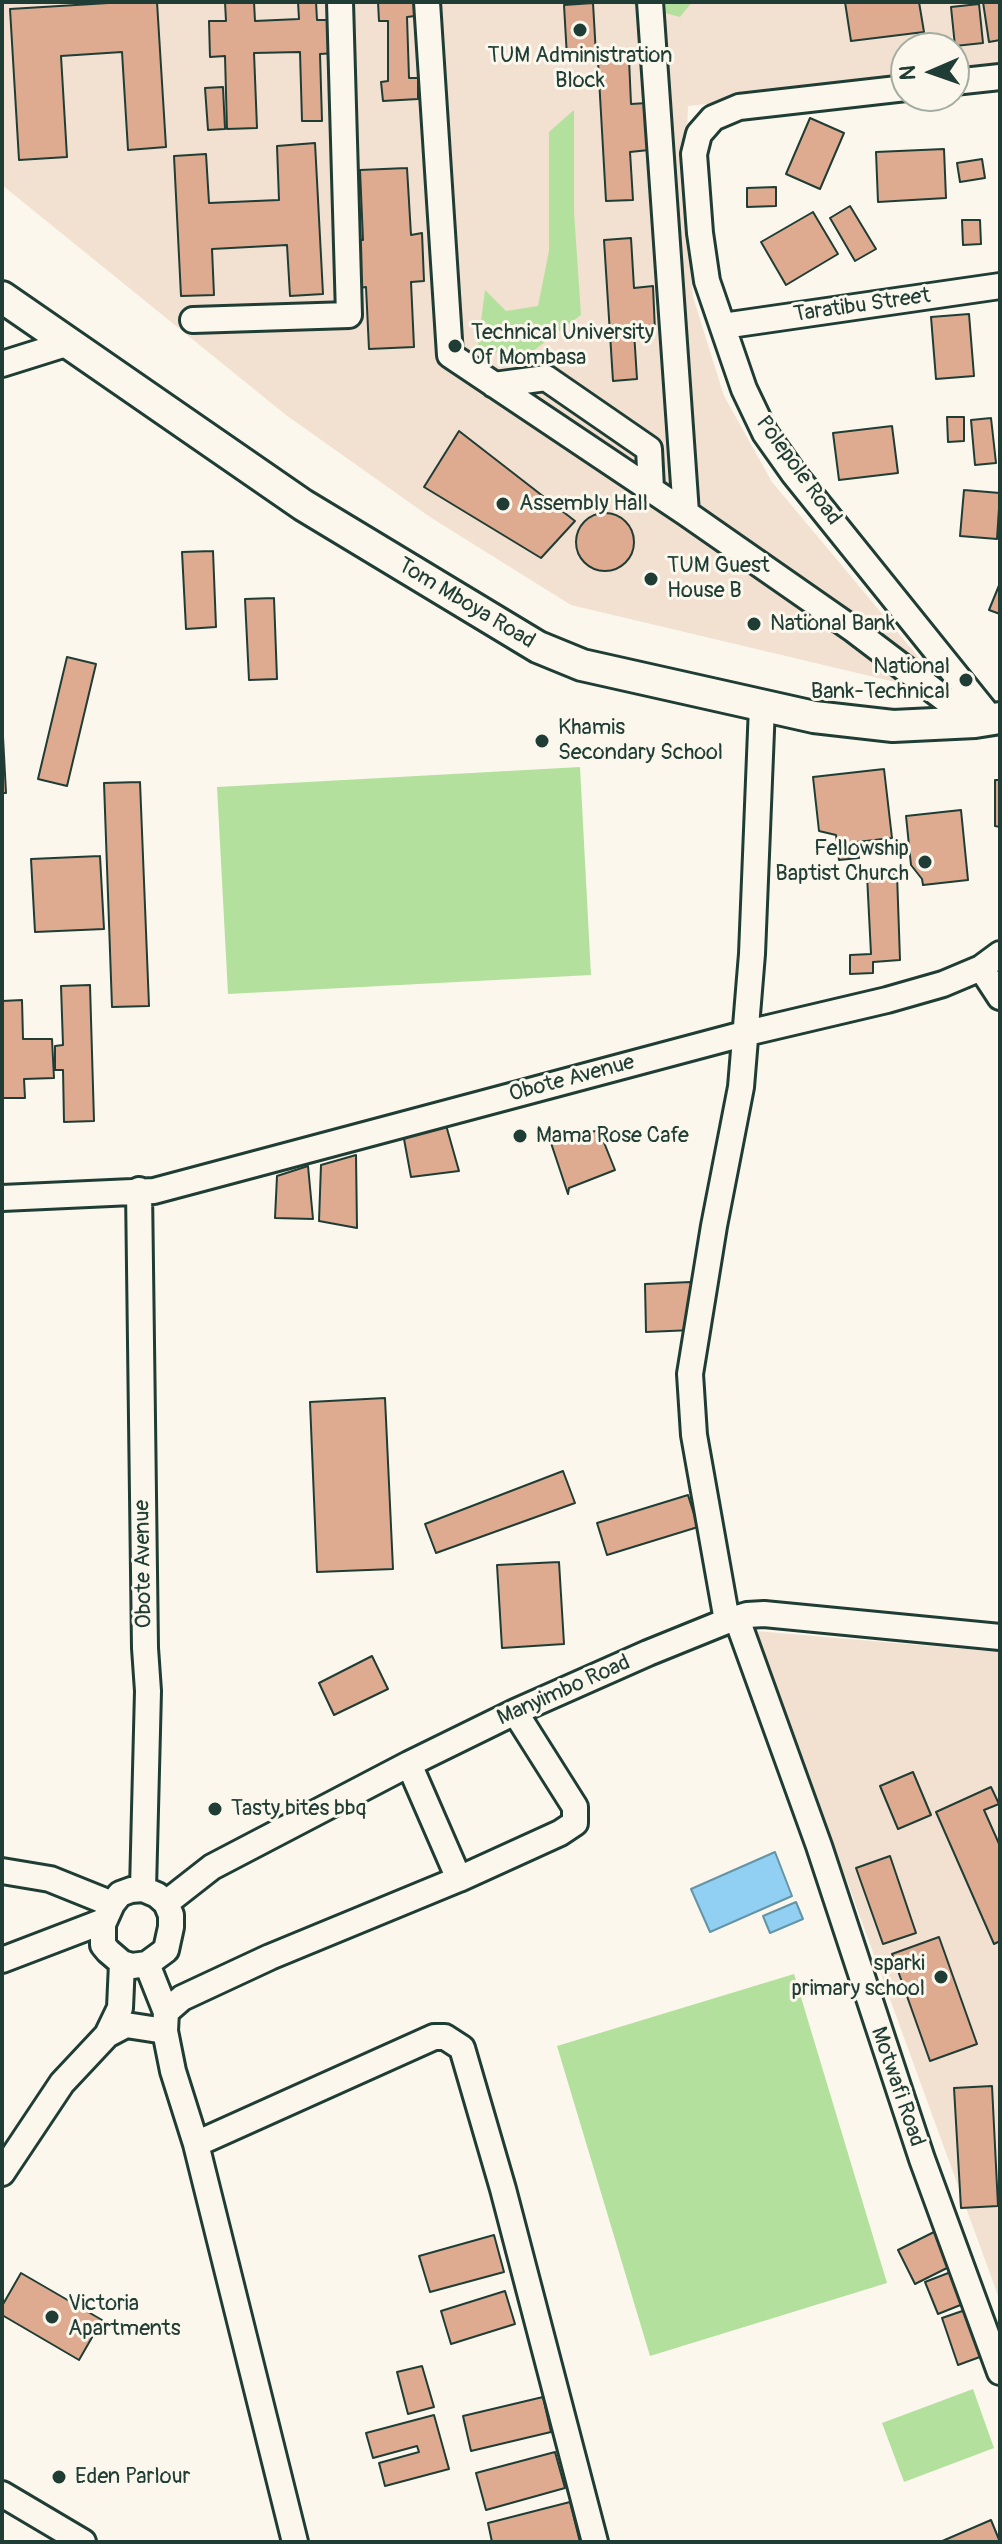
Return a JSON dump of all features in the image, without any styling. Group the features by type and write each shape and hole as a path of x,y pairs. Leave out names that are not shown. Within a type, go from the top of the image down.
{"main road":[{"name":"Tom Mboya Road","path":"2,297 303,505 538,647 582,665 814,717 893,726 989,720"}],"street":[{"path":"193,320 349,315 340,2"},
{"path":"427,2 450,355 989,720"},
{"path":"650,2 686,513"},
{"path":"970,80 1000,77"},
{"name":"Polepole Road","path":"890,90 739,107 713,118 699,134 694,154 707,281 744,389 765,433 989,720"},
{"name":"Taratibu Street","path":"723,326 1000,286"},
{"path":"2,364 69,343"},
{"path":"494,385 546,378 649,449 651,489"},
{"name":"Motwafi Road","path":"762,706 747,1033 741,1087 690,1374 694,1435 732,1620 819,1846 922,2159 1000,2372"},
{"path":"990,961 1000,997"},
{"name":"Obote Avenue","path":"2,1198 154,1191 747,1033 887,1000 943,984 990,961"},
{"name":"Obote Avenue","path":"139,1190 148,1691 143,1889"},
{"name":"Manyimbo Road","path":"166,1903 212,1867 409,1764 515,1712 648,1653 732,1620 764,1614 1000,1637"},
{"path":"166,2022 182,1998 270,1957 459,1879 560,1833 575,1823 575,1807 515,1712"},
{"path":"409,1764 459,1879"},
{"path":"2,1871 50,1879 108,1912"},
{"path":"143,1889 166,1903 171,1915 166,1950 147,1964 122,1963 103,1945 108,1912 120,1894 143,1889"},
{"path":"2,1960 108,1912"},
{"path":"2,2173 62,2083 107,2035 120,2008 122,1963"},
{"path":"147,1964 166,2022 173,2071 196,2144 295,2542"},
{"path":"107,2035 126,2025 166,2022"},
{"path":"196,2144 434,2037 445,2037 462,2048 503,2189 595,2542"},
{"path":"2,2494 83,2542"}],"shaded area":[{"name":"Technical University Of Mombasa","path":"2,2 1000,2 1000,73 970,76 970,32 890,32 890,84 688,106 684,204 693,297 724,396 772,482 950,695 571,605 430,517 286,415 2,185"},
{"name":"sparki primary school","path":"756,1631 1000,1652 1000,2301"}],"green space":[{"path":"624,2 692,2 680,17"},
{"path":"574,110 574,212 581,315 533,351 477,353 485,290 506,311 538,306 549,251 549,132"},
{"path":"580,767 591,975 228,994 217,787"},
{"path":"794,1974 887,2283 650,2356 557,2046"},
{"path":"973,2389 994,2448 904,2482 882,2423"}],"water":[{"path":"775,1852 792,1896 710,1932 691,1889"},
{"path":"796,1902 803,1919 770,1933 763,1916"}],"building":[{"path":"157,2 166,147 128,150 122,52 61,56 67,157 19,160 10,9"},
{"path":"225,2 254,2 255,21 299,19 298,2 316,2 317,20 335,20 336,53 320,54 322,121 302,121 300,52 254,53 257,128 227,129 225,56 210,57 209,21 226,21"},
{"path":"378,2 416,2 415,16 407,17 409,78 418,78 418,99 383,101 381,82 388,81 388,21 379,21"},
{"path":"845,2 919,2 924,32 890,32 890,36 851,41"},
{"path":"983,2 1000,2 1000,40 989,42"},
{"name":"TUM Administration Block","path":"593,3 596,55 567,57 564,5"},
{"path":"979,4 983,43 970,44 970,32 954,32 951,7"},
{"path":"629,59 631,104 647,103 649,150 630,152 633,200 606,201 598,61"},
{"path":"223,87 225,129 208,130 205,88"},
{"path":"810,118 844,133 820,189 786,174"},
{"path":"315,143 323,294 290,296 287,245 212,249 214,295 181,296 174,156 206,154 209,203 279,200 277,146"},
{"path":"944,149 946,198 878,202 876,152"},
{"path":"982,159 985,178 960,182 957,163"},
{"path":"407,168 411,235 422,233 424,281 411,282 414,347 369,349 366,287 353,289 350,240 363,240 360,170"},
{"path":"776,187 776,206 747,207 747,188"},
{"path":"850,206 876,249 855,261 830,218"},
{"path":"813,212 838,254 786,285 761,242"},
{"path":"962,220 980,220 981,244 963,245"},
{"path":"631,238 634,288 653,286 655,331 634,332 637,379 613,381 604,240"},
{"path":"969,314 974,376 936,379 931,317"},
{"path":"947,417 964,417 964,441 948,442"},
{"path":"991,418 996,463 975,465 971,420"},
{"path":"892,426 898,473 839,480 833,433"},
{"name":"Assembly Hall","path":"459,431 575,521 541,558 424,487"},
{"path":"964,490 1000,493 997,539 960,536"},
{"path":"605,513 616,515 625,522 632,531 632,553 625,562 616,569 605,571 594,569 585,562 578,553 576,542 578,531 585,522 594,515"},
{"path":"213,551 216,627 186,629 182,552"},
{"path":"1000,583 1000,614 989,610"},
{"path":"274,598 277,679 249,680 245,599"},
{"path":"67,657 96,664 67,786 38,779"},
{"path":"2,718 6,793 2,793"},
{"path":"884,769 892,838 857,842 859,858 839,860 836,835 819,831 813,777"},
{"path":"995,780 1000,780 1000,827 995,826"},
{"path":"140,782 149,1006 112,1007 104,783"},
{"path":"961,810 968,880 923,885 911,865 906,816"},
{"path":"100,856 104,929 35,932 31,859"},
{"path":"897,874 900,960 873,962 873,973 850,974 850,955 871,954 867,875"},
{"path":"90,985 94,1121 64,1122 63,1070 55,1070 55,1046 63,1045 61,986"},
{"path":"22,1000 23,1039 52,1039 54,1078 24,1079 25,1098 2,1098 2,1001"},
{"path":"444,1118 459,1171 411,1177 404,1139"},
{"path":"599,1130 615,1170 569,1188 568,1194 551,1143"},
{"path":"356,1155 357,1228 319,1221 321,1165"},
{"path":"308,1166 313,1219 275,1218 277,1176"},
{"path":"691,1282 693,1330 646,1332 645,1284"},
{"path":"385,1398 393,1569 317,1572 310,1402"},
{"path":"563,1471 575,1503 436,1553 425,1524"},
{"path":"688,1495 698,1527 607,1555 597,1523"},
{"path":"559,1562 564,1644 502,1648 497,1565"},
{"path":"372,1656 388,1689 334,1715 319,1683"},
{"path":"913,1772 931,1815 898,1829 880,1786"},
{"path":"991,1787 999,1804 984,1810 1000,1846 1000,1941 994,1944 936,1812"},
{"path":"890,1856 916,1933 883,1944 856,1868"},
{"path":"939,1937 977,2044 930,2061 892,1954"},
{"path":"992,2086 998,2206 961,2208 954,2088"},
{"path":"940,2229 957,2263 915,2284 898,2250"},
{"path":"494,2235 504,2272 430,2292 419,2256"},
{"path":"956,2270 968,2302 938,2314 925,2282"},
{"name":"Victoria Apartments","path":"21,2273 102,2320 79,2360 2,2315 2,2306"},
{"path":"505,2291 515,2324 451,2344 441,2311"},
{"path":"971,2308 988,2354 958,2365 942,2318"},
{"path":"422,2366 434,2407 408,2414 397,2372"},
{"path":"543,2397 551,2432 471,2451 463,2416"},
{"path":"434,2415 449,2469 385,2486 379,2463 419,2452 417,2446 373,2458 366,2433"},
{"path":"555,2452 565,2488 486,2510 476,2473"},
{"path":"570,2502 580,2542 492,2542 488,2523"},
{"path":"991,2520 1000,2542 940,2542"}],"place":[{"name":"TUM Administration Block","path":"580,30"},
{"name":"Technical University Of Mombasa","path":"455,346"},
{"name":"Assembly Hall","path":"503,504"},
{"name":"TUM Guest House B","path":"651,579"},
{"name":"National Bank","path":"754,624"},
{"name":"National Bank-Technical","path":"966,680"},
{"name":"Khamis Secondary School","path":"542,741"},
{"name":"Fellowship Baptist Church","path":"925,862"},
{"name":"Mama Rose Cafe","path":"520,1136"},
{"name":"Tasty bites bbq","path":"215,1809"},
{"name":"sparki primary school","path":"941,1977"},
{"name":"Victoria Apartments","path":"52,2317"},
{"name":"Eden Parlour","path":"59,2477"}]}
